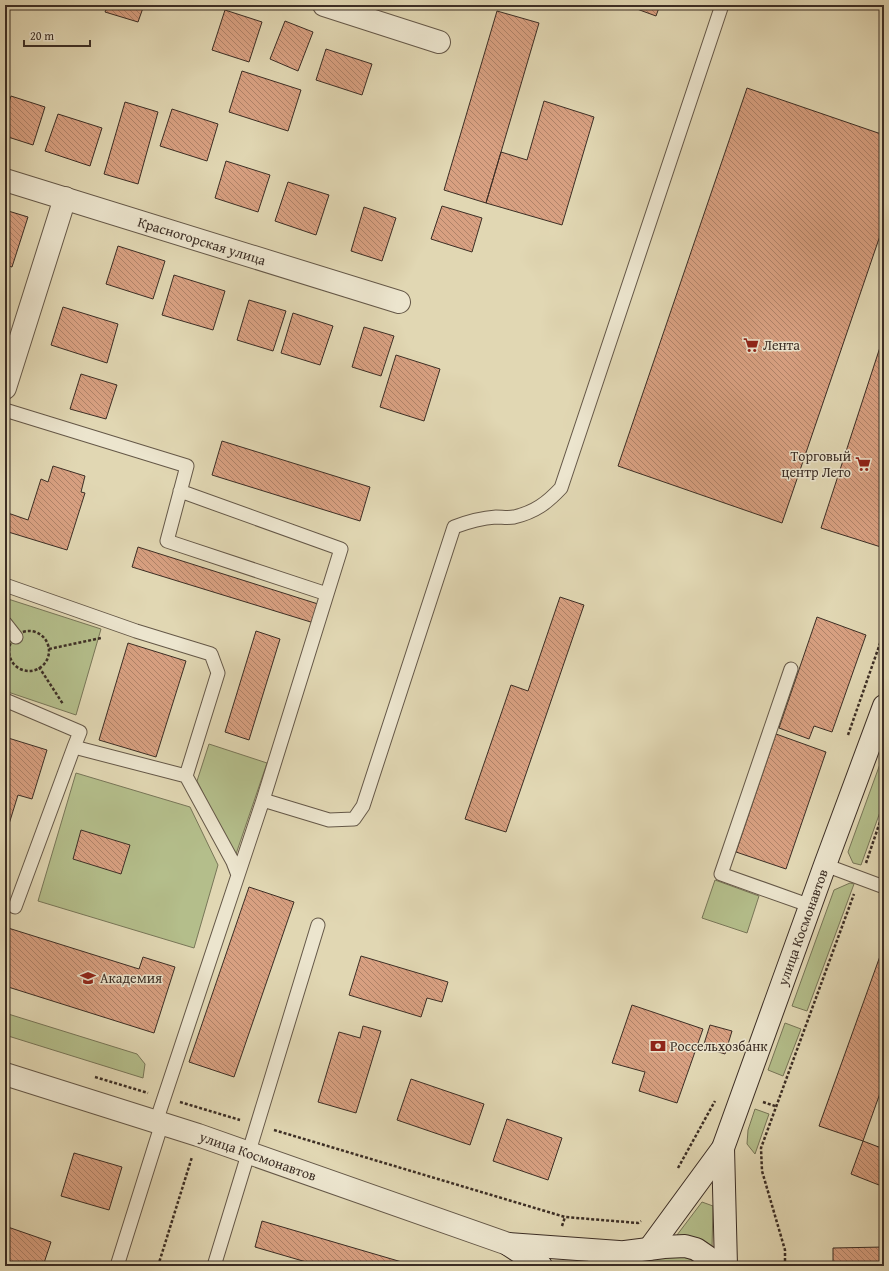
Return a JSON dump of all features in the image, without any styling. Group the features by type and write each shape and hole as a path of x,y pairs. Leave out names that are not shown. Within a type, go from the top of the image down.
{"street":[{"path":"324,5 439,42"},
{"name":"Красногорская улица","path":"5,180 399,302"},
{"path":"5,388 65,198"},
{"name":"улица Космонавтов","path":"649,1249 723,1148 884,706"},
{"name":"улица Космонавтов","path":"5,1074 198,1135 508,1244 541,1266"},
{"name":"улица Космонавтов","path":"723,1148 726,1266"},
{"name":"улица Космонавтов","path":"508,1244 625,1252 685,1246 696,1249 715,1262 717,1266"},
{"name":"улица Космонавтов","path":"598,1266 600,1261 625,1252"}],"lane":[{"path":"263,800 329,820 354,819 363,806 454,527 469,521 495,517 513,517 534,510 548,501 560,488 722,5"},
{"path":"5,410 187,466 167,541 327,594"},
{"path":"117,1266 159,1122 164,1098 263,800 342,549 180,491"},
{"path":"5,585 136,631 212,654 218,674 186,776"},
{"path":"5,623 16,637"},
{"path":"790,669 721,874 811,906"},
{"path":"5,700 80,732 15,907"},
{"path":"74,747 186,776 234,862 238,875"},
{"path":"825,865 884,887"},
{"path":"214,1266 258,1126 318,925"}],"path":[{"path":"49,649 136,631"},
{"path":"847,736 884,632"},
{"path":"5,657 10,656"},
{"path":"39,668 80,732"},
{"path":"785,1266 785,1250 762,1171 761,1148 884,810"},
{"path":"88,1075 565,1217 638,1223 644,1218"},
{"path":"678,1168 715,1101"},
{"path":"158,1266 207,1110"}],"green space":[{"path":"5,598 101,629 76,715 5,691"},
{"path":"209,744 267,763 235,857 197,781"},
{"path":"884,753 884,801 861,865 853,863 848,852"},
{"path":"76,773 190,807 218,865 194,948 38,901"},
{"path":"715,880 759,896 747,933 702,918"},
{"path":"850,883 854,884 807,1011 792,1006 834,890"},
{"path":"5,1013 137,1054 145,1064 143,1078 5,1035"},
{"path":"785,1023 801,1029 783,1076 768,1070"},
{"path":"755,1109 769,1114 755,1154 747,1144 748,1130"},
{"path":"702,1202 713,1206 712,1248 677,1235"},
{"path":"650,1256 683,1257 703,1266 628,1266"}],"building":[{"path":"108,5 144,5 138,22 105,12"},
{"path":"626,5 660,5 656,16"},
{"path":"225,10 262,22 249,62 212,50"},
{"path":"497,11 539,23 486,203 444,190"},
{"path":"285,21 313,32 298,71 270,59"},
{"path":"326,49 372,64 362,95 316,80"},
{"path":"242,71 301,90 288,131 229,112"},
{"name":"Лента","path":"747,88 884,135 884,224 782,523 618,466"},
{"path":"11,96 45,107 33,145 5,136 5,115"},
{"path":"544,101 594,117 562,225 486,203 501,152 527,160"},
{"path":"125,102 158,112 138,184 104,174"},
{"path":"172,109 218,124 207,161 160,146"},
{"path":"58,114 102,128 90,166 45,151"},
{"path":"226,161 270,175 258,212 215,198"},
{"path":"288,182 329,195 316,235 275,221"},
{"path":"442,206 482,218 472,252 431,239"},
{"path":"364,207 396,218 382,261 351,251"},
{"path":"5,210 28,217 12,267 5,265"},
{"path":"118,246 165,261 153,299 106,284"},
{"path":"174,275 225,291 213,330 162,315"},
{"path":"249,300 286,311 273,351 237,340"},
{"path":"63,307 118,324 107,363 51,345"},
{"path":"293,313 333,326 320,365 281,353"},
{"path":"364,327 394,336 381,376 352,367"},
{"name":"Торговый центр Лето","path":"884,335 884,548 821,528"},
{"path":"396,355 440,369 424,421 380,407"},
{"path":"81,374 117,385 106,419 70,409"},
{"path":"222,441 370,487 360,521 212,475"},
{"path":"53,466 85,476 81,492 85,493 67,550 5,531 5,512 28,520 41,479 48,482"},
{"path":"138,547 318,604 314,623 132,567"},
{"path":"560,597 584,605 506,832 465,819 511,685 528,691"},
{"path":"817,617 866,635 832,732 814,726 809,739 779,728"},
{"path":"256,631 280,639 249,740 225,732"},
{"path":"128,643 186,661 156,757 99,740"},
{"path":"776,734 826,752 786,869 736,852"},
{"path":"5,737 47,750 32,799 18,795 5,837"},
{"path":"81,830 130,845 121,874 73,859"},
{"path":"249,887 294,902 234,1077 189,1062"},
{"name":"Академия","path":"5,927 139,969 143,957 175,967 154,1033 5,986"},
{"path":"884,945 884,1082 863,1141 819,1126"},
{"path":"361,956 448,982 442,1002 427,998 421,1017 349,995"},
{"name":"Россельхозбанк","path":"632,1005 703,1029 677,1103 639,1091 645,1072 612,1063"},
{"path":"710,1025 732,1031 725,1054 703,1047"},
{"path":"363,1026 381,1031 356,1113 318,1102 339,1032 360,1038"},
{"path":"411,1079 484,1104 470,1145 397,1120"},
{"path":"507,1119 562,1138 548,1180 493,1161"},
{"path":"5,1123 9,1124 5,1139"},
{"path":"863,1141 884,1149 884,1187 851,1174"},
{"path":"74,1153 122,1167 109,1210 61,1196"},
{"path":"262,1221 412,1265 320,1266 255,1247"},
{"path":"5,1226 51,1242 43,1266 5,1266"},
{"path":"884,1247 884,1266 833,1266 833,1248"}],"place":[{"name":"Лента","path":"751,345"},
{"name":"Торговый центр Лето","path":"863,464"},
{"name":"Академия","path":"88,978"},
{"name":"Россельхозбанк","path":"658,1046"}]}
